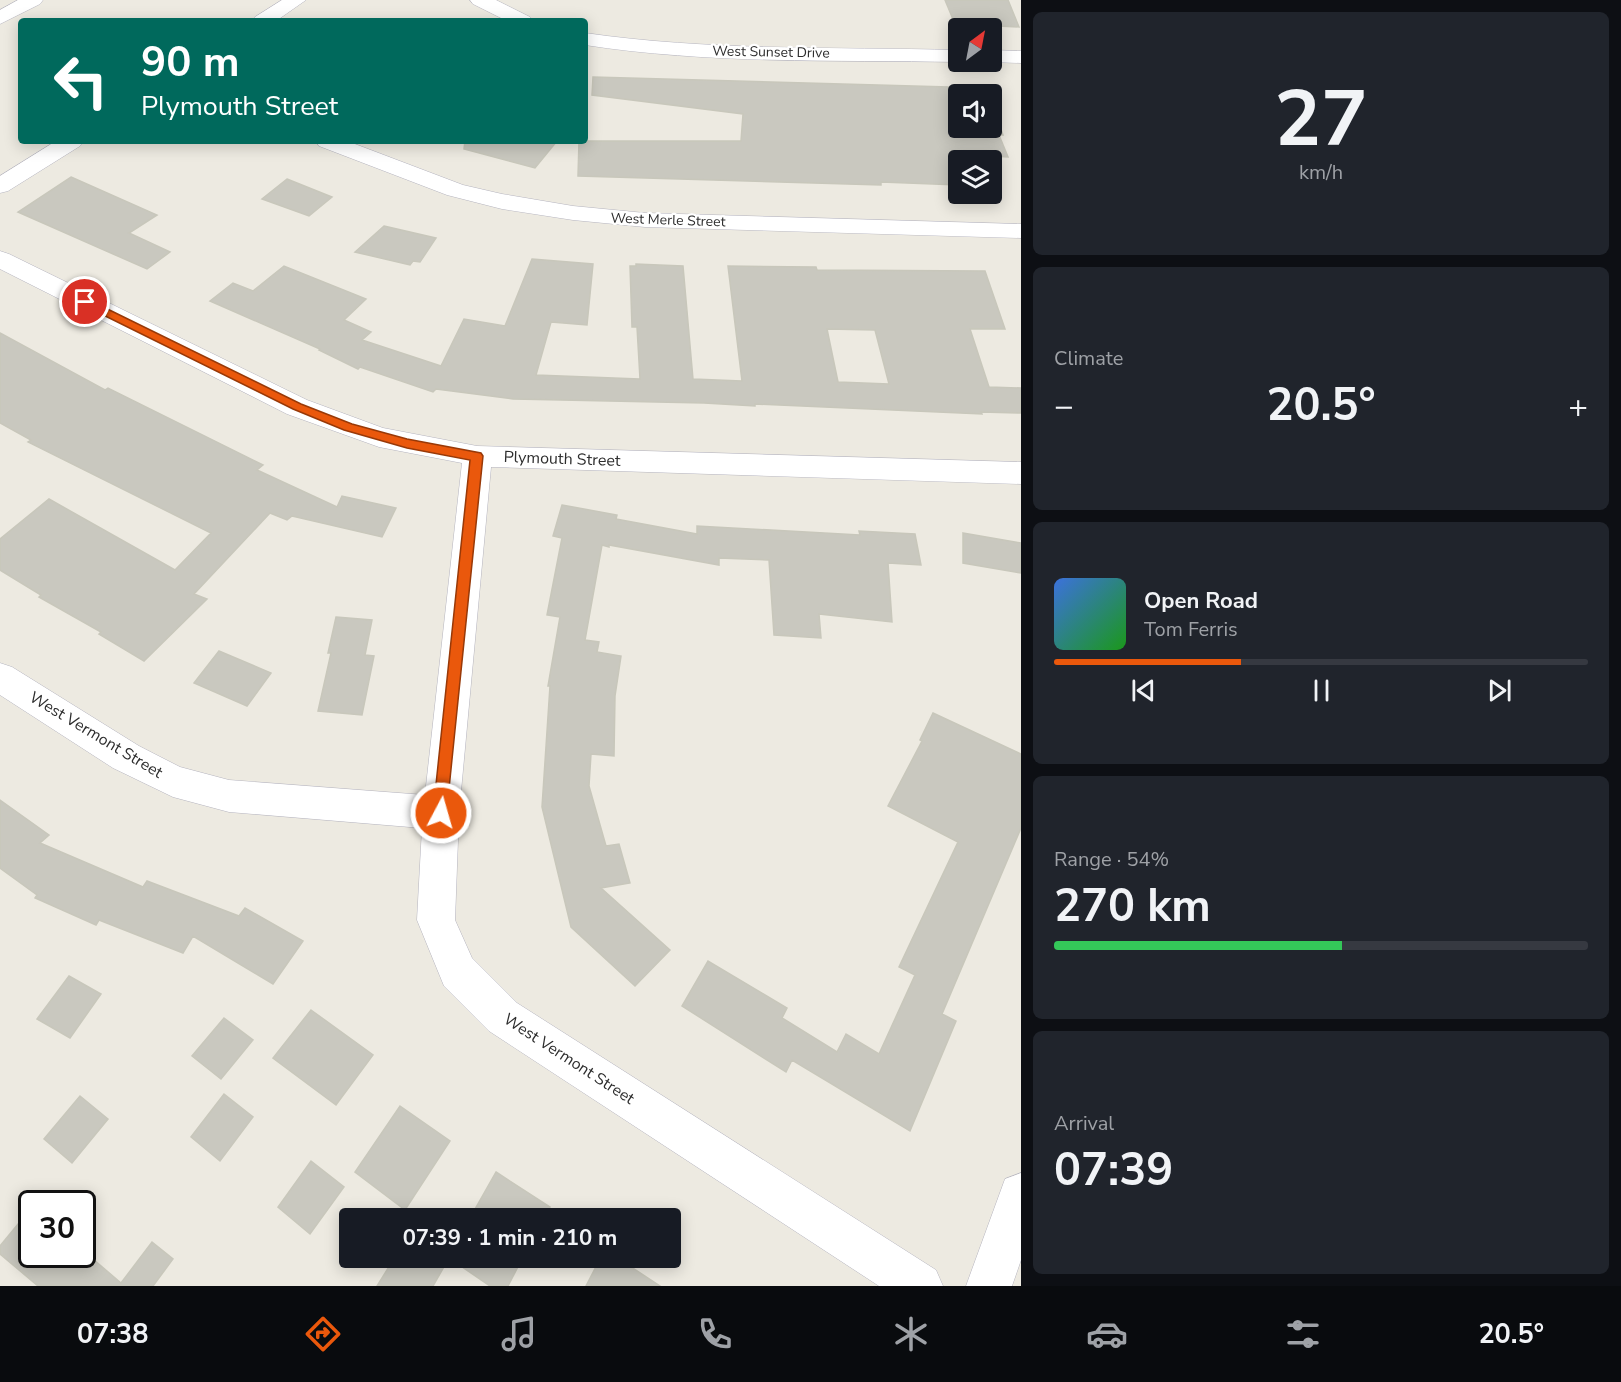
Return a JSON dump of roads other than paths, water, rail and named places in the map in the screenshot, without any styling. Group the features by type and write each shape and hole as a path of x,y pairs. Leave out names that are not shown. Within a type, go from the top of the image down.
{"street":[{"path":"0,18 33,0"},
{"path":"267,18 296,0"},
{"path":"480,0 517,18"},
{"name":"West Sunset Drive","path":"588,39 628,46 684,50 948,56"},
{"path":"1002,56 1021,57"},
{"path":"0,186 67,144"},
{"name":"West Merle Street","path":"335,144 454,189 531,208 587,216 645,220 1021,231"},
{"name":"Plymouth Street","path":"0,259 318,415 379,437 477,456 1021,473"},
{"path":"441,813 477,456"},
{"name":"West Vermont Street","path":"0,677 126,757 173,781 230,796 441,813 436,920 458,972 503,1017 920,1286"},
{"path":"989,1286 1021,1195"}]}
